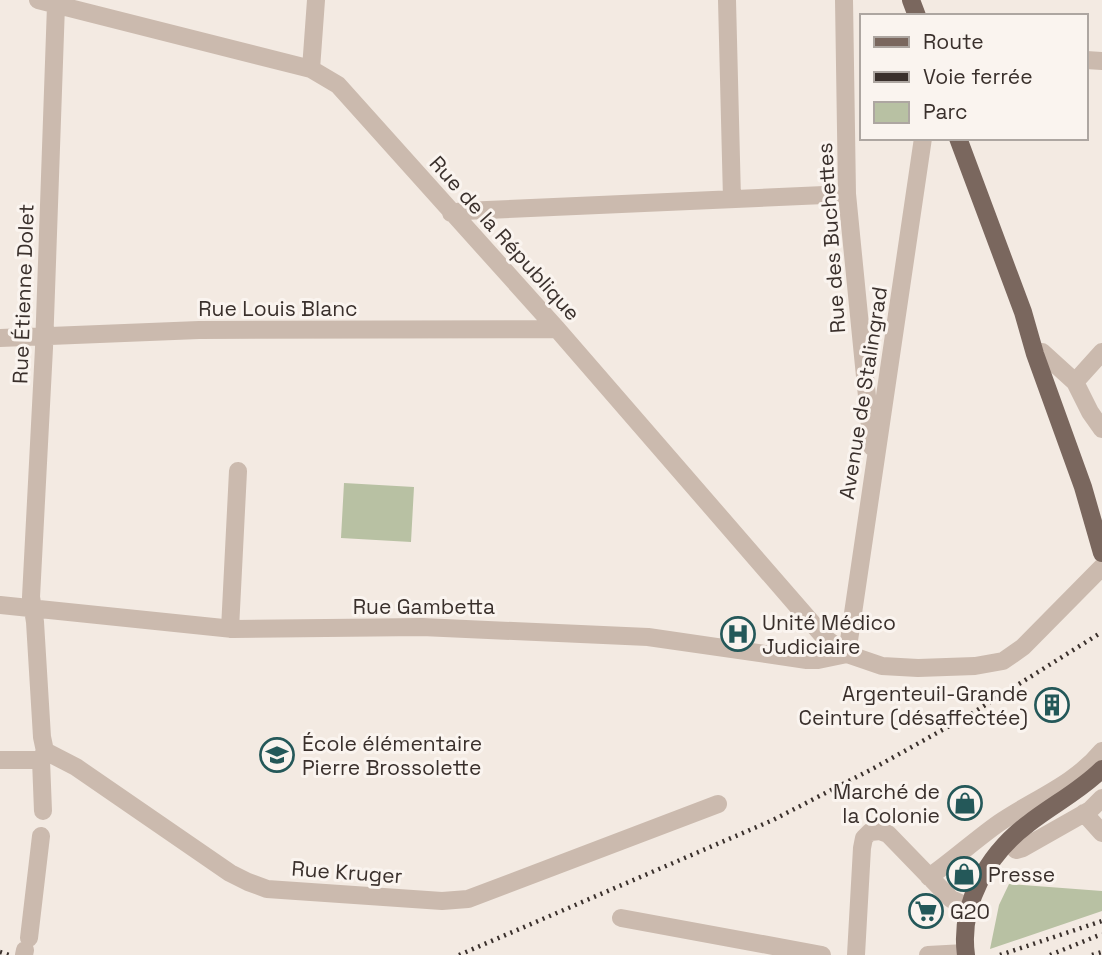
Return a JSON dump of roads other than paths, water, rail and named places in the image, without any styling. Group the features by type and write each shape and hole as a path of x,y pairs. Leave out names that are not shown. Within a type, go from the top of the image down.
{"main road":[{"path":"959,140 1023,312 1035,354 1083,487 1102,553"},
{"path":"1023,312 1042,352 1102,519"},
{"path":"966,954 964,929 969,907 988,868 1002,848 1014,835 1102,769"},
{"path":"988,868 1011,845 1102,779"}],"street":[{"name":"Rue de la République","path":"38,0 311,69 338,85 557,329 825,638 846,654"},
{"path":"311,69 316,0"},
{"path":"727,0 732,200"},
{"name":"Rue des Buchettes","path":"845,0 846,194 874,471"},
{"name":"Rue Étienne Dolet","path":"43,811 42,737 32,607 45,336 56,5"},
{"name":"Avenue de Stalingrad","path":"846,654 923,140"},
{"path":"452,213 846,194"},
{"name":"Rue Louis Blanc","path":"0,338 199,330 557,329"},
{"path":"1042,352 1075,382 1102,429"},
{"path":"1075,382 1102,352"},
{"path":"230,629 238,471"},
{"path":"846,654 882,666 918,668 975,666 1003,661 1023,647 1102,567"},
{"name":"Rue Gambetta","path":"0,605 230,629 422,627 504,630 648,637 807,660 846,654"},
{"path":"929,877 999,823 1074,777 1102,751"},
{"name":"Rue Kruger","path":"0,760 43,756 76,767 230,873 267,889 442,901 468,899 718,804"},
{"path":"1011,845 1014,849 1019,849 1084,813 1102,798"},
{"path":"1084,813 1102,834"},
{"path":"856,955 862,848 864,838 870,832 888,834 951,899 969,907"},
{"path":"26,948 41,836"},
{"path":"621,918 822,955"},
{"path":"928,955 966,954"}],"railway":[{"path":"459,955 773,820 971,714 1102,632"},
{"path":"1000,955 1102,921"},
{"path":"1050,955 1102,934"},
{"path":"0,952 9,955"},
{"path":"1092,955 1102,952"}],"place":[{"name":"Unité Médico Judiciaire","path":"738,634"},
{"name":"Argenteuil-Grande Ceinture (désaffectée)","path":"1052,705"},
{"name":"École élémentaire Pierre Brossolette","path":"277,755"},
{"name":"Marché de la Colonie","path":"965,803"},
{"name":"Presse","path":"964,874"},
{"name":"G20","path":"926,911"}]}
